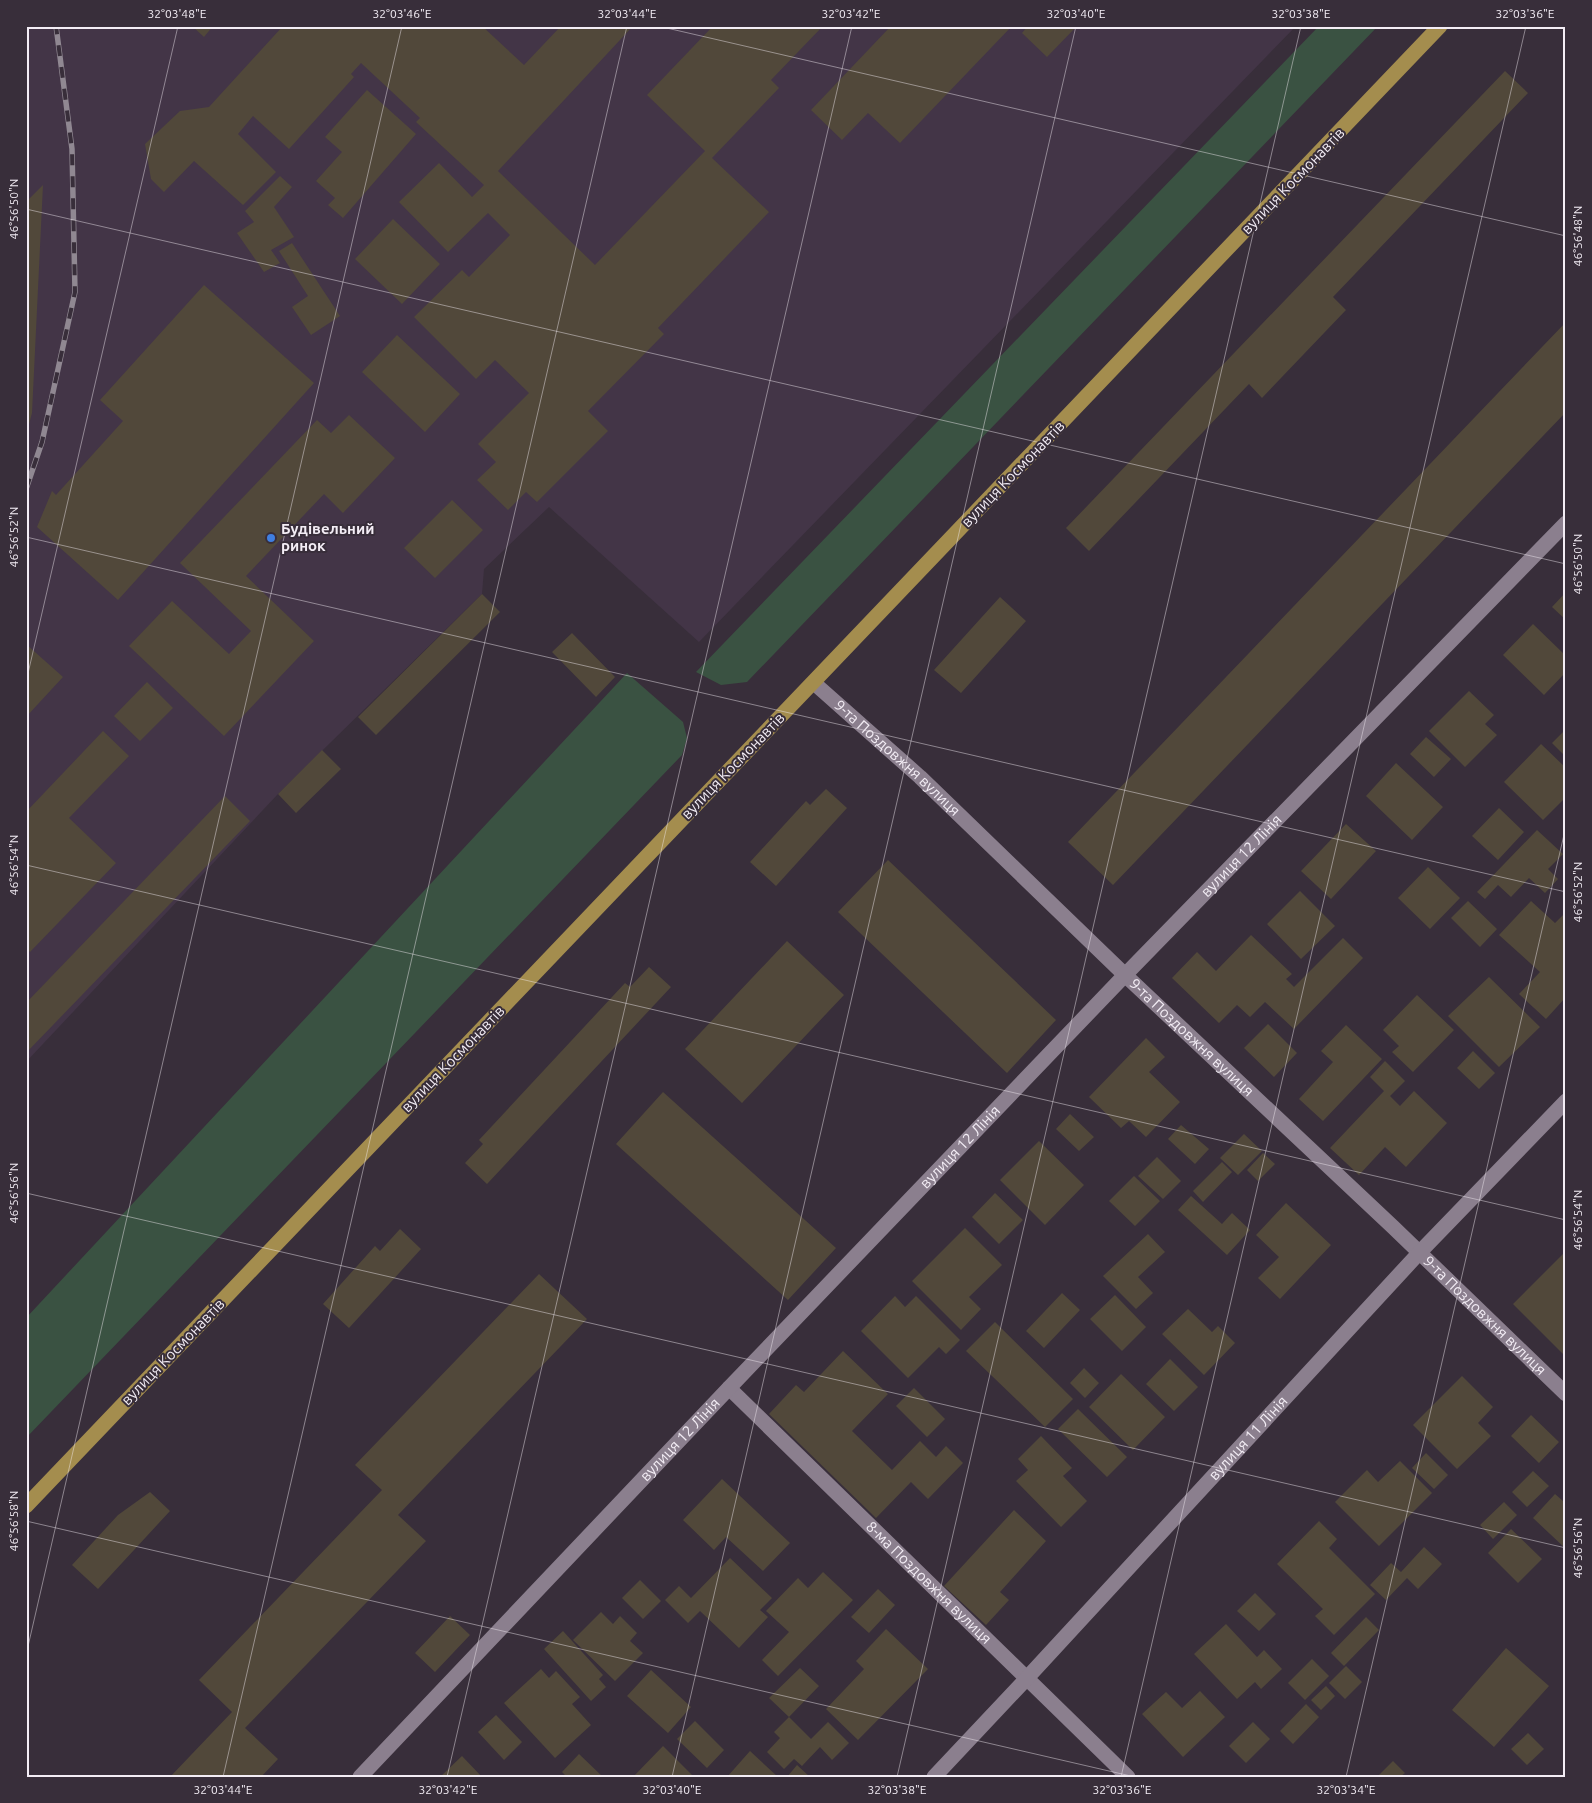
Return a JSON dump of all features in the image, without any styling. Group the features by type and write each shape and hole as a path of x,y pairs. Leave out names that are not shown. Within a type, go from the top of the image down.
{"main road":[{"name":"вулиця Космонавтів","path":"26,1506 1440,26"}],"street":[{"name":"вулиця 12 Лінія","path":"360,1777 1125,975 1566,523"},
{"name":"9-та Поздовжня вулиця","path":"814,682 920,777 1125,975 1566,1394"},
{"name":"вулиця 11 Лінія","path":"934,1777 1419,1253 1566,1101"},
{"name":"8-ма Поздовжня вулиця","path":"729,1388 1128,1777"}],"shaded area":[{"path":"26,26 1296,26 699,642 549,507 484,569 482,594 278,794 26,1062"}],"green space":[{"path":"1319,26 1378,26 747,682 721,685 696,672"},
{"path":"627,673 683,722 687,738 682,755 26,1438 26,1318"}],"building":[{"path":"192,26 213,26 204,37"},
{"path":"283,26 482,26 524,65 561,26 633,26 498,171 595,265 705,151 647,95 713,26 823,26 771,80 779,88 712,158 769,212 658,328 664,334 588,411 608,431 537,502 526,492 508,510 477,480 496,462 478,444 529,393 495,360 476,379 414,317 462,270 469,277 510,235 488,213 448,252 399,202 439,163 472,197 484,185 416,122 420,118 361,63 351,74 354,77 289,149 253,116 238,134 276,172 243,205 194,161 164,192 151,179 145,144 180,111 209,107"},
{"path":"891,26 1012,26 900,143 868,113 842,140 811,110"},
{"path":"1028,26 1077,26 1047,57 1022,33"},
{"path":"1505,71 1528,93 1333,297 1346,310 1262,398 1249,384 1089,551 1066,528"},
{"path":"367,90 416,134 343,218 328,205 335,198 316,181 342,152 325,137"},
{"path":"280,176 292,187 274,207 294,237 271,250 280,263 264,272 237,233 254,222 245,211"},
{"path":"43,185 32,413 27,432 26,202"},
{"path":"393,219 440,264 402,304 355,259"},
{"path":"292,243 340,316 311,335 292,307 308,296 279,251"},
{"path":"204,285 314,383 118,600 37,527 52,491 56,495 123,421 100,400"},
{"path":"1566,322 1566,412 1113,885 1068,842"},
{"path":"397,335 460,394 425,432 362,372"},
{"path":"349,415 395,458 343,513 324,494 246,576 314,641 224,736 129,646 172,601 229,654 251,631 180,563 317,420 331,433"},
{"path":"452,500 483,530 435,578 404,548"},
{"path":"1566,592 1566,620 1552,607"},
{"path":"482,594 500,612 376,735 358,717"},
{"path":"1000,597 1026,621 961,693 934,670"},
{"path":"1533,624 1566,656 1566,672 1544,695 1503,655"},
{"path":"572,633 615,677 596,697 552,652"},
{"path":"26,644 63,677 26,717"},
{"path":"147,682 173,708 140,741 114,716"},
{"path":"1469,691 1494,715 1485,724 1497,735 1465,767 1429,731"},
{"path":"1566,729 1566,757 1552,743"},
{"path":"103,731 129,756 69,818 116,863 30,952 26,948 26,812"},
{"path":"1426,737 1451,759 1434,777 1410,754"},
{"path":"1541,744 1566,768 1566,797 1543,820 1504,782"},
{"path":"322,750 341,769 296,813 278,794"},
{"path":"1396,763 1443,807 1412,840 1366,796"},
{"path":"826,789 847,808 776,886 750,862 806,801 810,805"},
{"path":"225,796 250,821 26,1053 26,1003"},
{"path":"1499,808 1524,832 1498,860 1472,836"},
{"path":"1346,824 1376,851 1331,899 1301,871"},
{"path":"1537,830 1563,854 1548,869 1558,879 1545,893 1529,878 1511,897 1498,885 1485,899 1477,892"},
{"path":"888,860 1056,1020 1007,1073 838,912"},
{"path":"1428,867 1460,898 1430,929 1398,898"},
{"path":"1300,891 1335,926 1301,959 1267,924"},
{"path":"1468,901 1497,929 1480,947 1451,918"},
{"path":"1531,901 1555,923 1566,912 1566,997 1546,1019 1519,994 1540,972 1499,935"},
{"path":"1251,935 1292,974 1286,979 1294,987 1343,938 1363,958 1294,1029 1265,1002 1250,1017 1237,1005 1219,1023 1172,978 1197,952 1216,971"},
{"path":"787,941 844,995 742,1103 685,1049"},
{"path":"649,967 671,987 487,1184 465,1163 483,1144 479,1140 625,983 630,987"},
{"path":"1489,977 1540,1027 1499,1067 1448,1016"},
{"path":"1417,995 1454,1030 1413,1072 1392,1052 1399,1046 1383,1030"},
{"path":"1268,1024 1297,1053 1274,1077 1244,1048"},
{"path":"1346,1025 1382,1059 1323,1121 1299,1099 1333,1062 1321,1051"},
{"path":"1146,1038 1165,1057 1149,1072 1180,1102 1146,1137 1129,1121 1121,1128 1089,1097"},
{"path":"1473,1051 1495,1073 1479,1089 1457,1068"},
{"path":"1385,1061 1405,1081 1390,1096 1400,1106 1414,1091 1447,1123 1406,1167 1385,1147 1359,1175 1330,1148 1384,1091 1370,1077"},
{"path":"663,1092 836,1248 788,1300 616,1144"},
{"path":"1070,1114 1094,1137 1079,1151 1056,1129"},
{"path":"1181,1125 1209,1149 1195,1164 1168,1139"},
{"path":"1244,1134 1262,1151 1238,1175 1220,1158"},
{"path":"1039,1141 1084,1185 1045,1225 1000,1180"},
{"path":"1263,1153 1275,1164 1258,1181 1247,1170"},
{"path":"1157,1157 1181,1181 1163,1199 1138,1176"},
{"path":"1222,1162 1232,1172 1203,1202 1193,1191"},
{"path":"1134,1176 1160,1201 1135,1226 1109,1201"},
{"path":"995,1193 1023,1220 999,1244 972,1217"},
{"path":"1191,1196 1222,1224 1232,1213 1250,1230 1227,1255 1178,1210"},
{"path":"1286,1203 1331,1245 1280,1299 1258,1278 1279,1257 1256,1235"},
{"path":"965,1228 1002,1265 969,1297 981,1309 961,1330 912,1281"},
{"path":"400,1229 421,1249 349,1328 323,1304 375,1246 380,1251"},
{"path":"1148,1234 1165,1252 1138,1277 1153,1293 1136,1309 1103,1276"},
{"path":"1566,1251 1566,1354 1564,1355 1513,1304"},
{"path":"539,1274 587,1319 398,1515 426,1541 245,1728 278,1759 261,1777 170,1777 232,1712 199,1680 382,1490 355,1465"},
{"path":"1062,1293 1080,1310 1044,1348 1026,1331"},
{"path":"1115,1295 1146,1327 1122,1351 1090,1319"},
{"path":"895,1296 905,1307 916,1296 960,1340 946,1354 939,1347 908,1378 861,1331"},
{"path":"1188,1309 1212,1332 1218,1326 1235,1343 1204,1375 1162,1334"},
{"path":"995,1322 1073,1399 1045,1427 966,1351"},
{"path":"843,1351 888,1394 852,1431 892,1470 920,1441 936,1457 946,1446 963,1463 928,1499 911,1482 876,1518 769,1414 796,1385 804,1392"},
{"path":"1170,1359 1198,1387 1174,1411 1146,1384"},
{"path":"1084,1368 1099,1383 1085,1398 1070,1383"},
{"path":"1121,1374 1165,1417 1133,1450 1089,1407"},
{"path":"1462,1376 1493,1407 1478,1423 1491,1436 1457,1469 1413,1425"},
{"path":"914,1388 945,1419 927,1437 896,1406"},
{"path":"1078,1409 1127,1457 1107,1477 1058,1429"},
{"path":"1531,1415 1559,1442 1539,1463 1511,1436"},
{"path":"1041,1436 1072,1468 1063,1476 1087,1501 1061,1527 1016,1481 1028,1470 1018,1459"},
{"path":"1426,1453 1448,1475 1434,1489 1412,1468"},
{"path":"1400,1461 1432,1493 1379,1546 1335,1502 1367,1470 1378,1482"},
{"path":"1533,1471 1549,1486 1527,1507 1512,1492"},
{"path":"722,1479 790,1543 763,1571 726,1537 714,1550 683,1520"},
{"path":"150,1492 170,1511 98,1589 72,1565 118,1515"},
{"path":"1555,1494 1563,1501 1566,1498 1566,1549 1533,1518"},
{"path":"1504,1502 1517,1515 1493,1539 1480,1525"},
{"path":"1014,1510 1046,1541 1000,1592 1009,1600 986,1625 944,1586"},
{"path":"1319,1521 1337,1539 1329,1548 1375,1594 1334,1635 1315,1616 1323,1609 1277,1564"},
{"path":"1511,1529 1542,1559 1518,1583 1488,1553"},
{"path":"1424,1547 1442,1564 1418,1589 1407,1578 1386,1600 1370,1585 1391,1563 1401,1572"},
{"path":"730,1558 772,1598 760,1610 768,1617 739,1648 700,1611 688,1623 665,1600 679,1586 691,1598"},
{"path":"823,1572 853,1600 778,1676 762,1660 789,1632 766,1611 798,1578 808,1588"},
{"path":"640,1580 661,1601 643,1619 622,1598"},
{"path":"878,1589 895,1605 869,1633 851,1617"},
{"path":"1255,1593 1276,1614 1259,1631 1237,1611"},
{"path":"601,1612 613,1624 620,1616 637,1633 630,1641 643,1653 615,1681 573,1640"},
{"path":"450,1616 470,1635 435,1672 415,1653"},
{"path":"1366,1617 1379,1630 1344,1666 1331,1653"},
{"path":"1226,1624 1257,1657 1264,1650 1282,1669 1261,1689 1255,1682 1237,1699 1194,1654"},
{"path":"886,1629 928,1669 858,1740 826,1709 864,1669 856,1661"},
{"path":"563,1631 603,1675 599,1679 606,1687 591,1701 544,1649"},
{"path":"1506,1648 1549,1686 1494,1747 1452,1710"},
{"path":"1312,1659 1329,1676 1305,1700 1288,1683"},
{"path":"1346,1666 1362,1682 1345,1699 1329,1683"},
{"path":"800,1668 819,1686 789,1717 769,1698"},
{"path":"541,1669 549,1678 556,1671 580,1697 572,1704 591,1725 555,1758 504,1703"},
{"path":"651,1670 691,1707 668,1733 627,1696"},
{"path":"1326,1686 1335,1696 1321,1710 1311,1700"},
{"path":"1200,1691 1225,1717 1183,1757 1142,1714 1166,1692 1182,1708"},
{"path":"1306,1704 1319,1717 1293,1744 1280,1731"},
{"path":"496,1715 522,1742 504,1760 478,1732"},
{"path":"789,1717 811,1739 828,1722 849,1743 832,1760 820,1747 802,1766 794,1759 784,1769 767,1752 780,1738 774,1732"},
{"path":"695,1721 724,1750 707,1768 677,1739"},
{"path":"1253,1722 1270,1739 1246,1763 1229,1746"},
{"path":"1528,1733 1544,1749 1527,1765 1511,1749"},
{"path":"663,1746 694,1777 633,1777"},
{"path":"750,1751 778,1777 727,1777"},
{"path":"579,1754 603,1777 567,1777 562,1772"},
{"path":"462,1756 482,1777 440,1777"},
{"path":"1393,1761 1405,1773 1400,1777 1377,1777"},
{"path":"797,1765 810,1777 787,1777"}],"railway":[{"path":"26,489 42,442 75,292 72,149 56,26"}],"place":[{"name":"Будівельний ринок","path":"271,538"}]}
